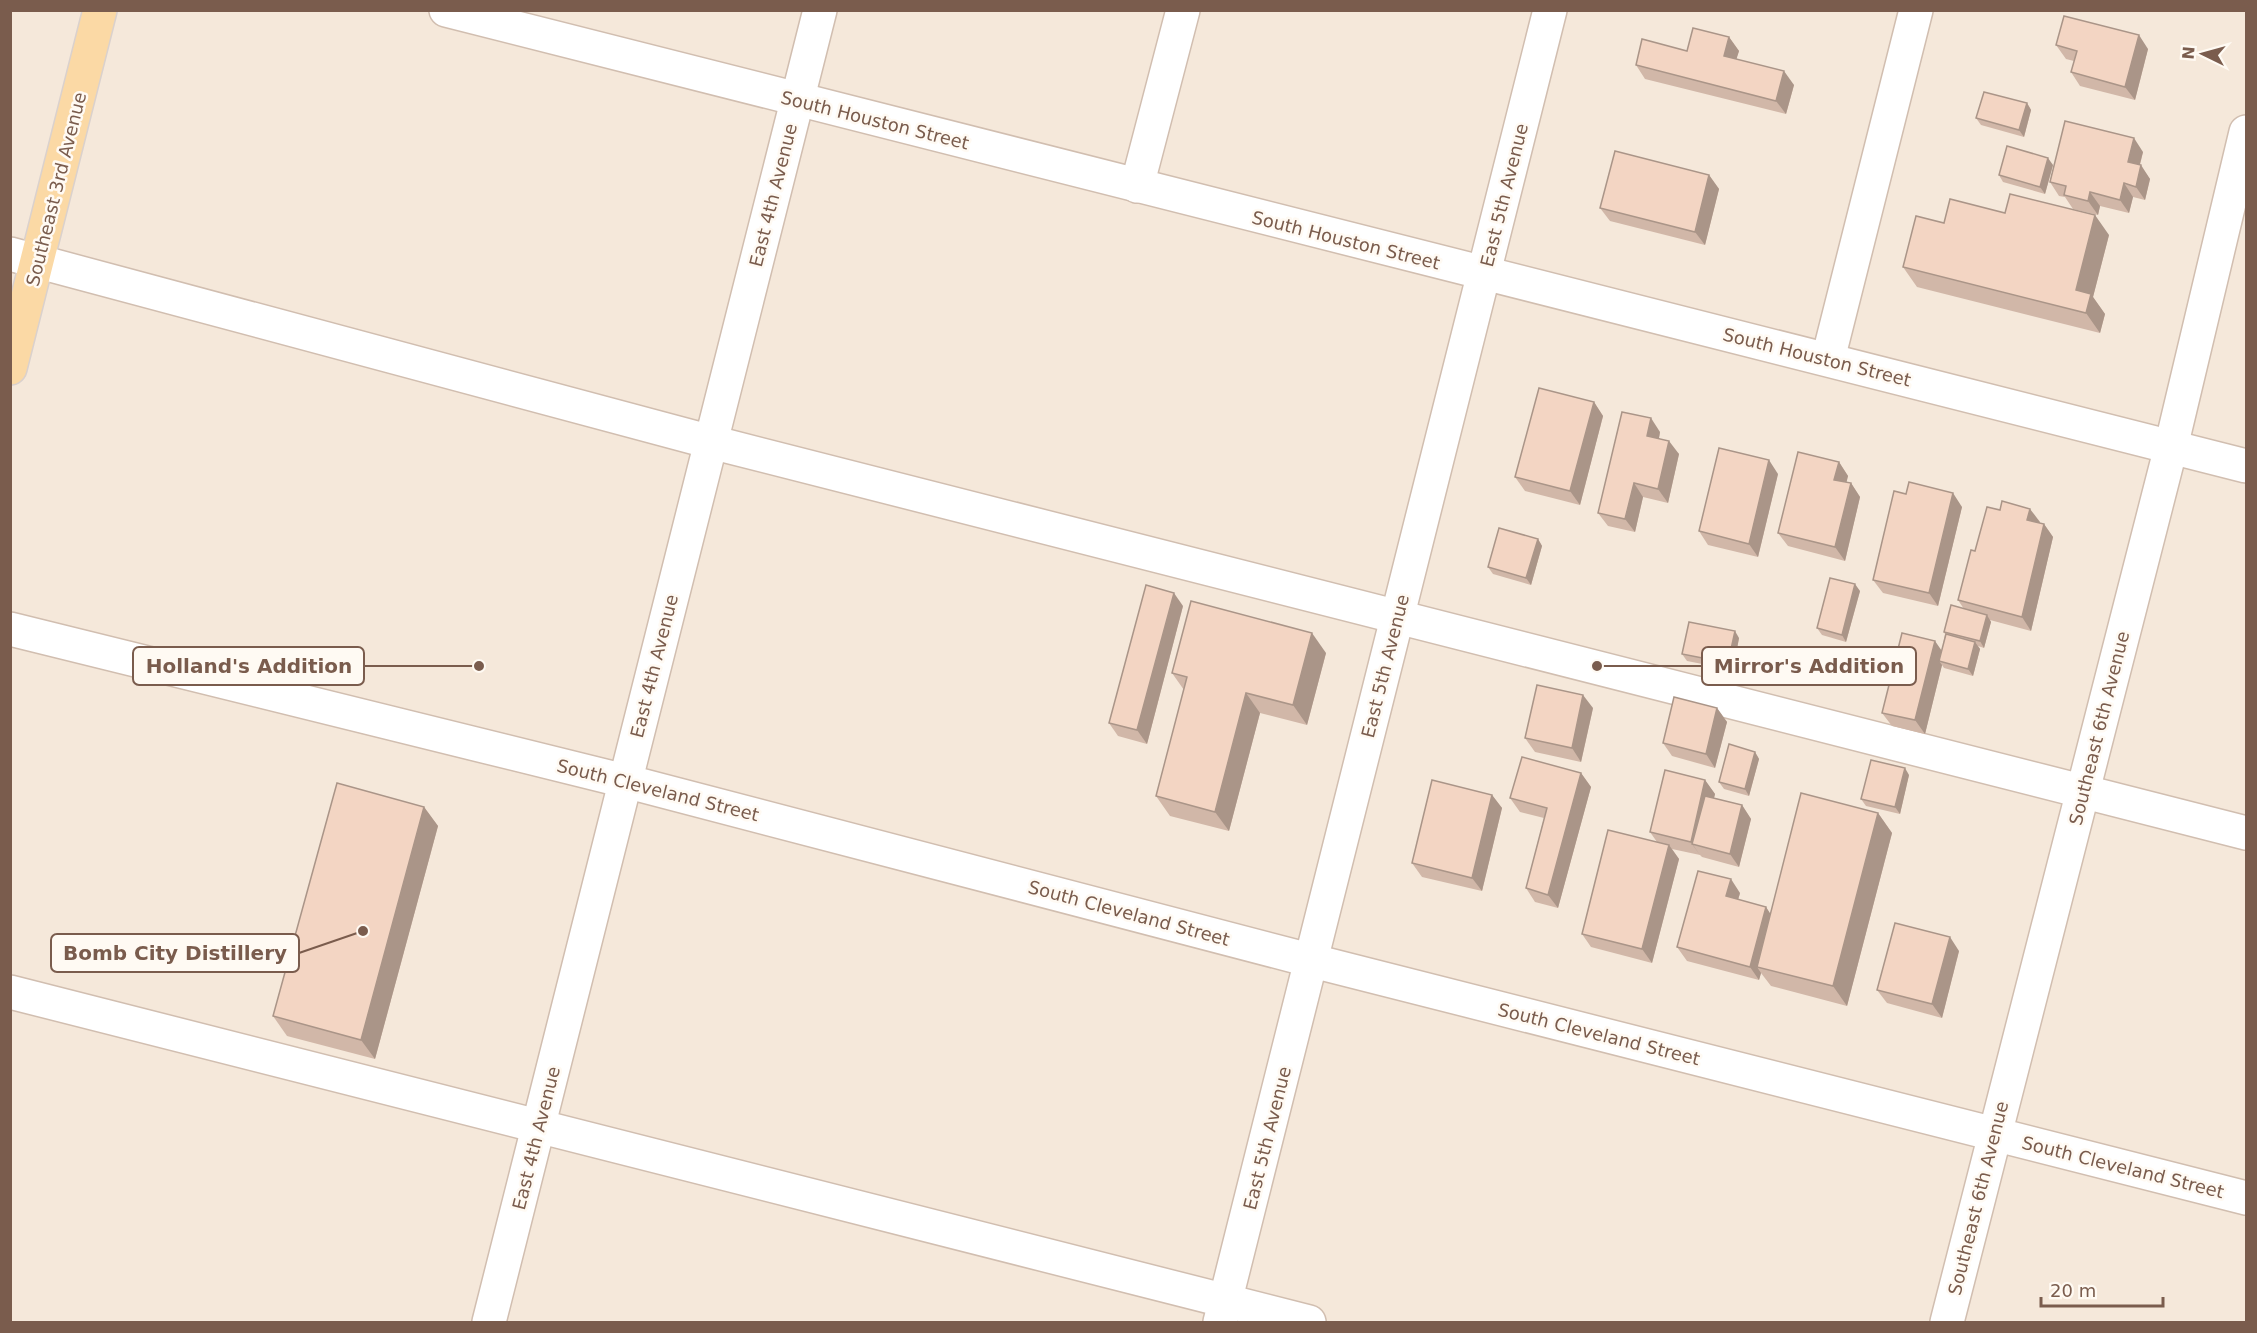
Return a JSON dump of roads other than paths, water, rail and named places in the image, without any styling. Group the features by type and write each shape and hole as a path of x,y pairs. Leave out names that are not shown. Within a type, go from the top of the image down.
{"main road":[{"name":"Southeast 3rd Avenue","path":"10,368 25,258 100,10"}],"street":[{"name":"South Houston Street","path":"446,10 1484,275 1828,359 2247,466"},
{"name":"East 4th Avenue","path":"489,1323 820,10"},
{"path":"1137,186 1183,10"},
{"name":"East 5th Avenue","path":"1223,1312 1550,10"},
{"path":"1828,359 1916,10"},
{"name":"Southeast 6th Avenue","path":"1947,1323 2171,447 2247,132"},
{"path":"25,258 711,442 2247,833"},
{"name":"South Cleveland Street","path":"10,629 625,781 1312,961 2247,1198"},
{"path":"10,992 539,1126 1223,1312 1310,1323"}],"place":[{"name":"Holland's Addition","path":"479,666"},
{"name":"Mirror's Addition","path":"1597,666"},
{"name":"Bomb City Distillery","path":"363,931"}]}
